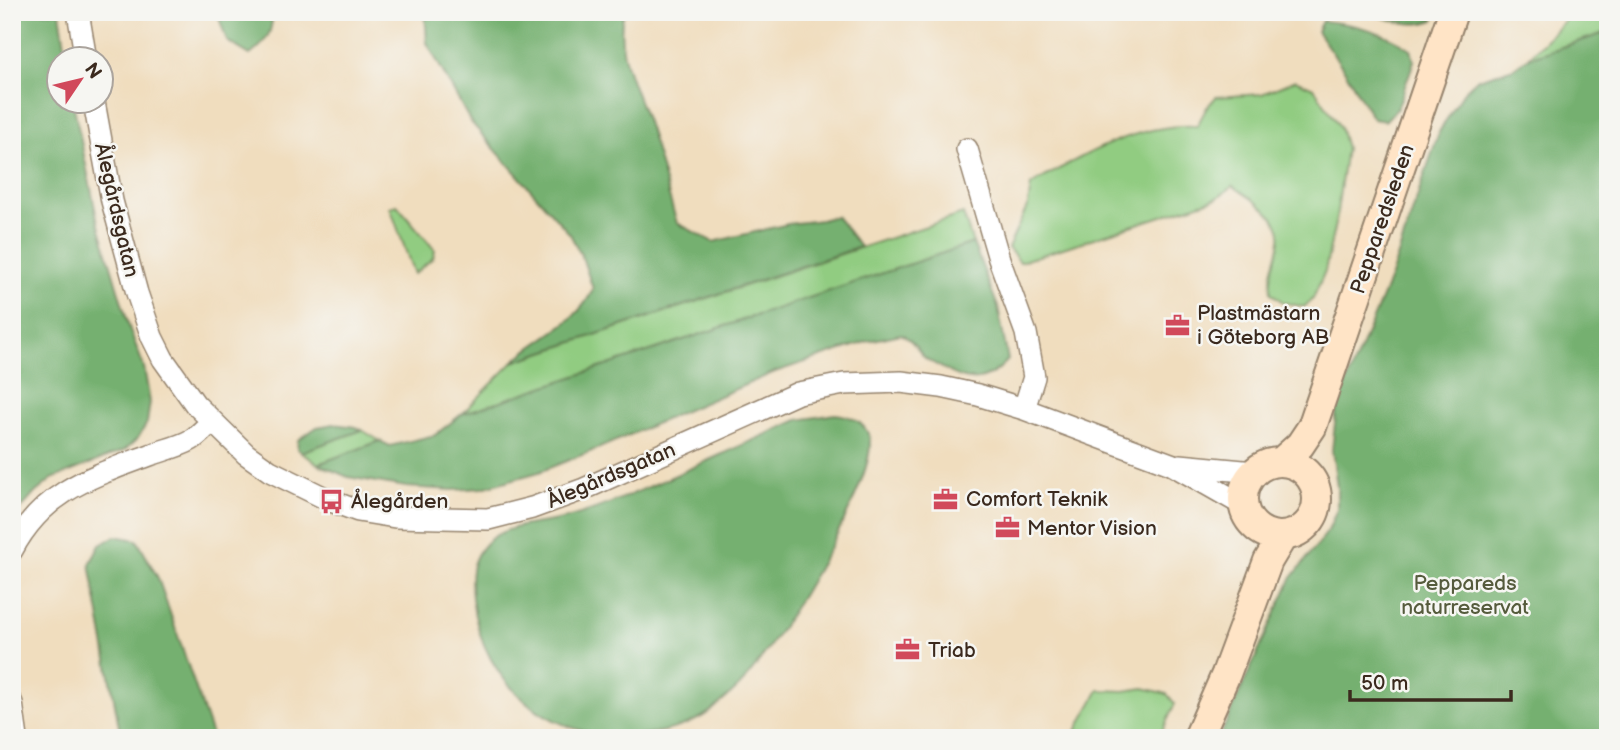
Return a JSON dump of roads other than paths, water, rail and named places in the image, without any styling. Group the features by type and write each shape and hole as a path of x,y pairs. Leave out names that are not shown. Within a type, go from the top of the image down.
{"street":[{"path":"78,12 84,46"},
{"name":"Pepparedsleden","path":"1250,605 1254,545 1247,513 1245,485 1254,472 1267,464 1282,461 1300,444 1312,426 1453,12"},
{"name":"Ålegårdsgatan","path":"97,116 113,201 137,293 152,337 180,385 211,422 246,454 270,471 358,511 395,517 460,519 499,516 532,508 584,489 798,393 817,388 873,382 901,382 978,395 1171,464 1247,513"},
{"path":"967,149 999,259 1026,333 1034,377 1024,410"},
{"path":"12,550 36,515 67,488 191,440 211,422"},
{"name":"Pepparedsleden","path":"1198,738 1226,674 1268,561 1283,536 1304,528 1313,516 1318,502 1312,480 1312,426"},
{"path":"1282,461 1300,467 1312,480"},
{"name":"Ålegårdsgatan","path":"1171,464 1254,472"},
{"path":"1247,513 1265,533 1283,536"},
{"path":"12,703 17,738"}],"place":[{"name":"Plastmästarn i Göteborg AB","path":"1177,325"},
{"name":"Comfort Teknik","path":"946,499"},
{"name":"Ålegården","path":"331,501"},
{"name":"Mentor Vision","path":"1007,528"},
{"name":"Triab","path":"908,650"}],"park label":[{"name":"Peppareds naturreservat","path":"1465,595"}]}
